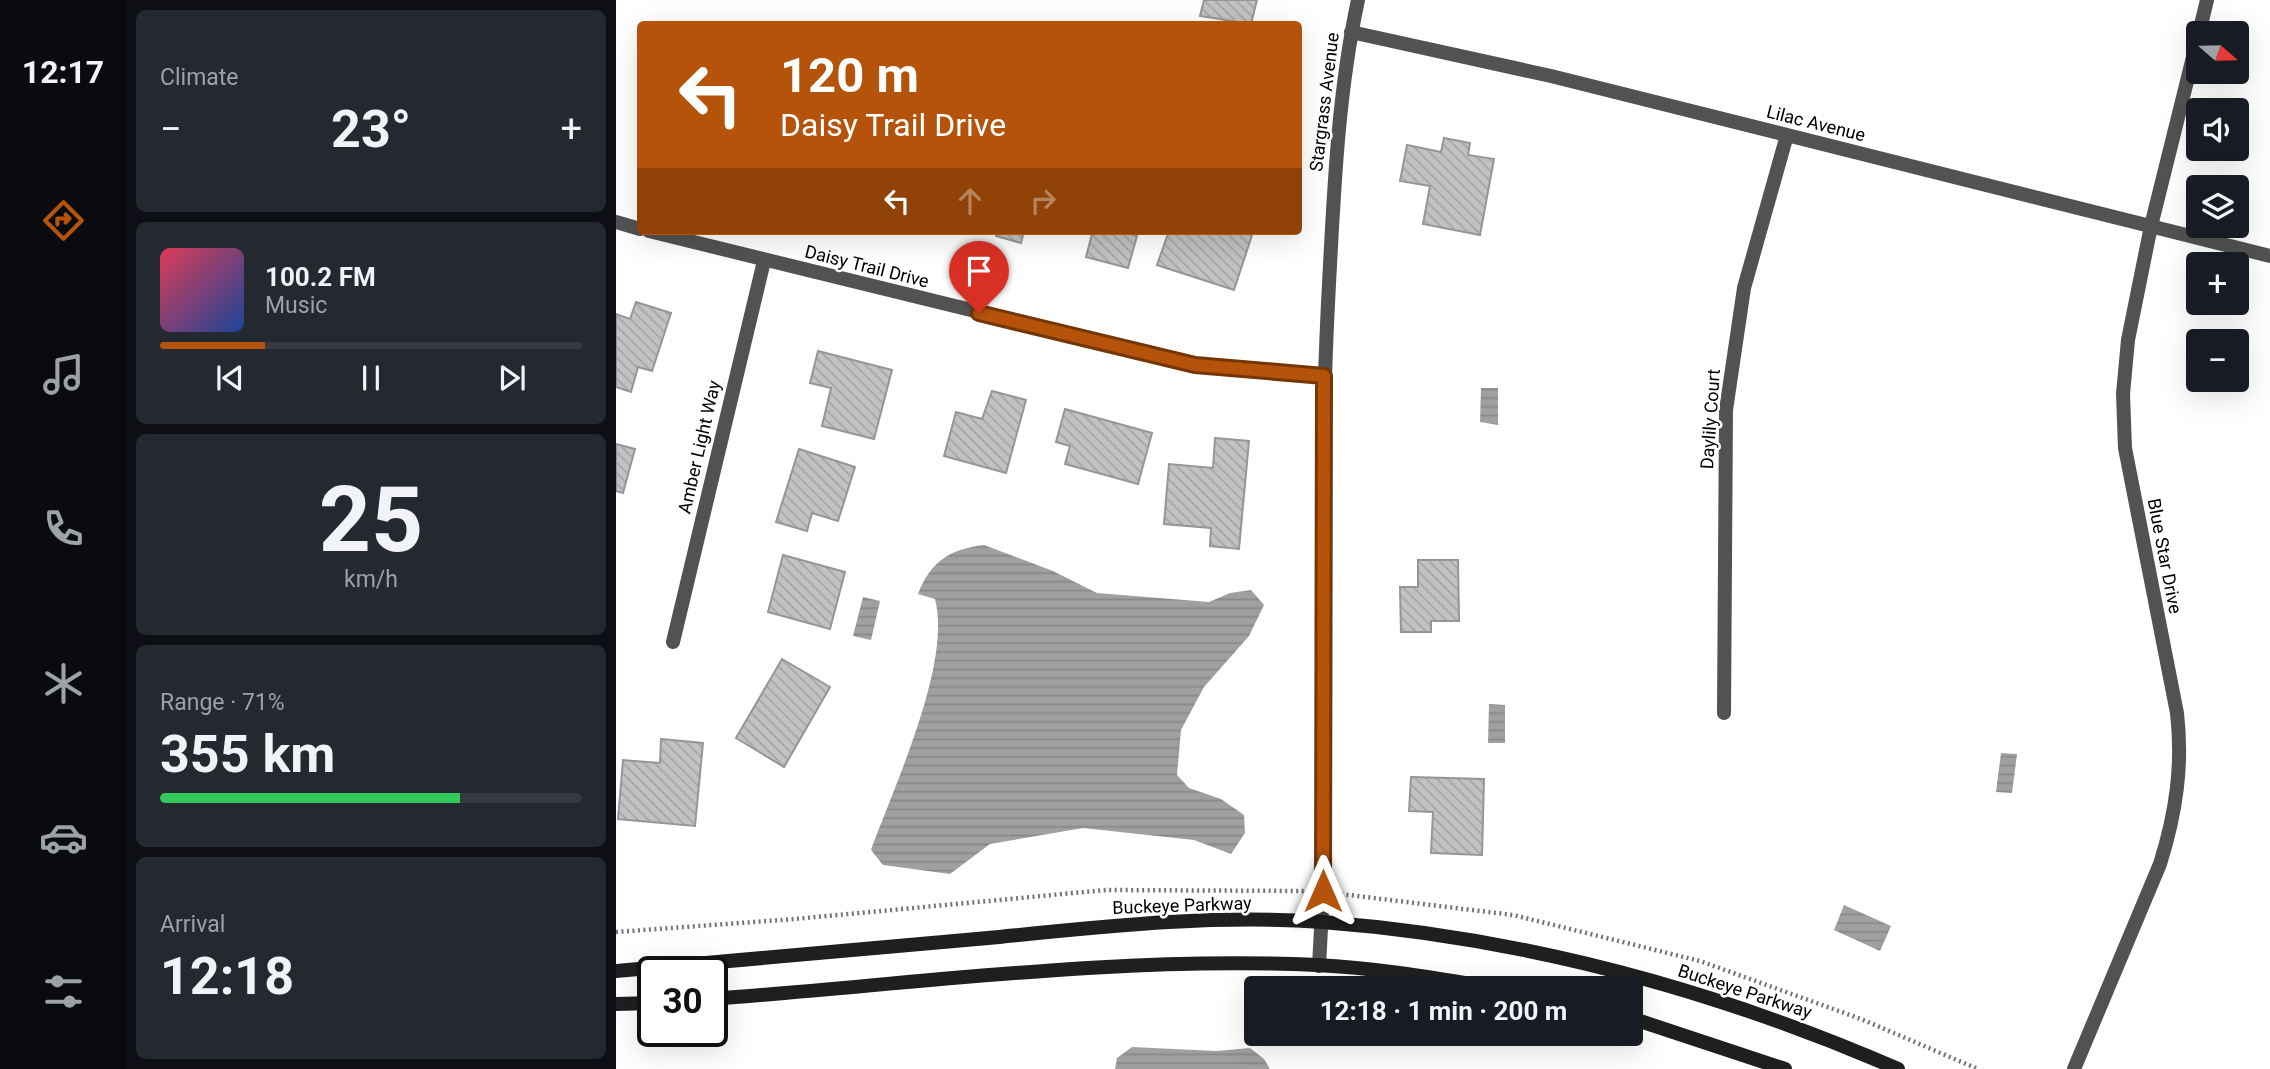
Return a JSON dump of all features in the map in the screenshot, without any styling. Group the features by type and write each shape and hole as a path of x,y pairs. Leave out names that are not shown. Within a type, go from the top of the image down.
{"street":[{"name":"Stargrass Avenue","path":"1319,965 1324,376 1335,173 1351,32 1358,0"},
{"name":"Blue Star Drive","path":"2202,21 2207,0"},
{"name":"Lilac Avenue","path":"1351,32 1551,76 2270,256"},
{"name":"Blue Star Drive","path":"2074,1069 2160,864 2171,829 2178,792 2181,752 2177,713 2124,448 2123,394 2128,340 2151,226 2186,84"},
{"name":"Daylily Court","path":"1724,713 1726,410 1744,288 1787,135"},
{"path":"616,222 637,228"},
{"name":"Daisy Trail Drive","path":"664,235 1195,365 1324,376"},
{"name":"Amber Light Way","path":"673,642 764,261"},
{"name":"Buckeye Parkway","path":"616,971 1107,927 1215,920 1321,922 1466,941 1586,963 1748,1010 1898,1069"},
{"path":"728,998 1106,966 1212,963 1319,965 1402,976"},
{"path":"616,1004 637,1003"},
{"path":"1643,1022 1785,1069"}],"shaded area":[{"path":"1481,388 1498,388 1498,425 1480,422"},
{"path":"984,545 1053,571 1097,593 1209,602 1230,593 1251,590 1264,605 1249,636 1204,687 1181,730 1177,775 1189,788 1221,799 1244,815 1245,833 1231,854 1194,840 1083,828 990,844 950,874 883,865 871,850 918,725 935,657 938,626 935,599 918,594 929,573 943,559 961,550"},
{"path":"863,597 880,601 871,640 853,636"},
{"path":"1489,704 1505,705 1505,743 1488,743"},
{"path":"2001,753 2017,754 2012,793 1996,792"},
{"path":"1844,905 1891,926 1880,951 1834,930"},
{"path":"1132,1047 1216,1051 1250,1048 1264,1059 1270,1069 1115,1069 1117,1058"}],"building":[{"path":"1204,0 1257,0 1252,21 1200,16"},
{"path":"1444,138 1470,143 1468,155 1494,159 1480,235 1423,224 1430,186 1400,181 1407,145 1441,152"},
{"path":"996,235 1023,235 1021,243"},
{"path":"1092,235 1137,236 1128,268 1086,257"},
{"path":"1168,235 1252,235 1234,290 1157,265"},
{"path":"636,302 671,313 652,371 638,367 631,392 616,387 616,314 630,319"},
{"path":"818,351 892,370 874,439 822,426 831,388 810,383"},
{"path":"992,391 1026,400 1006,473 944,456 956,412 982,419"},
{"path":"1065,409 1152,433 1138,484 1065,464 1070,446 1056,442"},
{"path":"1215,438 1249,441 1239,549 1210,546 1211,528 1164,524 1169,464 1213,468"},
{"path":"616,444 635,449 623,493 616,491"},
{"path":"799,449 855,467 838,521 812,513 807,531 776,522"},
{"path":"783,555 845,572 830,629 768,612"},
{"path":"1418,560 1458,560 1459,621 1431,621 1431,632 1401,632 1400,587 1418,587"},
{"path":"782,659 830,687 784,767 736,738"},
{"path":"661,739 703,743 695,826 618,819 623,760 660,763"},
{"path":"1411,777 1484,779 1482,855 1431,853 1433,812 1409,811"}],"route":[{"path":"979,313 1195,365 1324,376 1323,891"}]}
